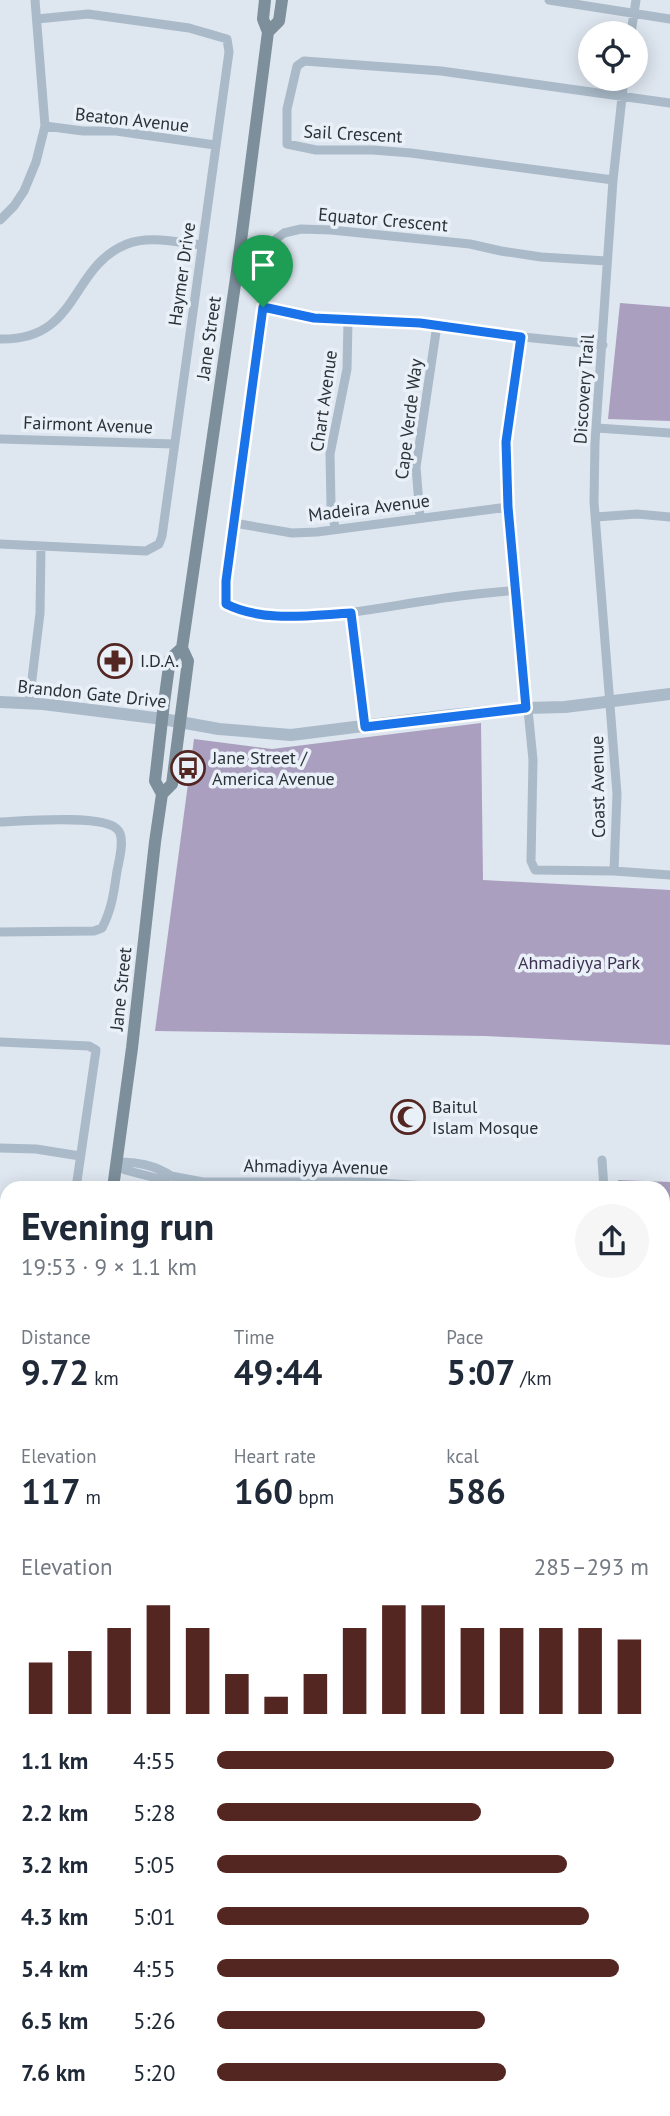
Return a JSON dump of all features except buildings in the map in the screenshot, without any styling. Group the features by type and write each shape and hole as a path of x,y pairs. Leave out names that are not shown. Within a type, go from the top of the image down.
{"main road":[{"name":"Jane Street","path":"162,794 172,784 188,661 182,648 238,264 268,32 263,19 265,0"},
{"name":"Jane Street","path":"268,32 279,21 282,0"},
{"name":"Jane Street","path":"114,1181 162,794 155,781 170,659 182,648"}],"street":[{"path":"0,220 24,191 36,162 45,126 35,0"},
{"path":"549,0 670,19"},
{"path":"633,21 636,0"},
{"name":"Haymer Drive","path":"0,544 137,551 153,548 162,536 228,64 227,39 189,28 88,15 37,19"},
{"name":"Sail Crescent","path":"613,180 411,153 296,147 287,144 287,109 297,66 304,61 441,71 621,96"},
{"name":"Discovery Trail","path":"611,702 594,502 607,261 622,91"},
{"path":"621,96 670,103"},
{"name":"Beaton Avenue","path":"45,126 83,131 116,131 215,145"},
{"name":"Equator Crescent","path":"517,590 351,613 282,616 252,613 226,604 226,581 272,246 284,233 301,229 360,231 470,244 541,257 607,261"},
{"path":"0,339 26,337 59,319 98,263 128,244 144,240 202,245"},
{"path":"263,307 303,316 437,325 603,345"},
{"name":"Chart Avenue","path":"335,528 331,505 331,454 346,369 348,320"},
{"name":"Cape Verde Way","path":"420,517 416,467 437,325"},
{"path":"521,337 506,442 508,507 533,761 531,861 535,870 614,870 670,875"},
{"path":"597,428 670,433"},
{"name":"Fairmont Avenue","path":"0,439 174,444"},
{"name":"Madeira Avenue","path":"234,523 292,533 371,526 420,517 508,507"},
{"path":"596,517 637,513 670,517"},
{"path":"29,704 40,613 41,546"},
{"path":"351,613 365,727"},
{"name":"Brandon Gate Drive","path":"0,702 163,719 261,734 303,734 670,694"},
{"name":"Coast Avenue","path":"611,702 617,794 614,870"},
{"path":"0,822 64,819 98,821 116,827 120,831 121,842 110,913 103,928 93,931 0,932"},
{"path":"0,1042 89,1046 96,1050 77,1181"},
{"path":"0,1148 36,1149 80,1156"},
{"path":"602,1160 604,1181"},
{"name":"Ahmadiyya Avenue","path":"116,1163 125,1170 160,1179 171,1176 198,1181"}],"green space":[{"path":"620,303 670,307 670,421 608,419"},
{"name":"Ahmadiyya Park","path":"481,723 483,880 670,890 670,1045 485,1036 155,1031 194,739 272,749"}],"place":[{"name":"I.D.A.","path":"115,661"},
{"name":"Jane Street / America Avenue","path":"188,768"},
{"name":"Baitul Islam Mosque","path":"408,1117"}],"route":[{"path":"263,307 275,312 314,318 420,323 521,337 506,442 508,507 526,708 365,727 351,613 282,616 252,613 226,604 224,597 263,307"}]}
